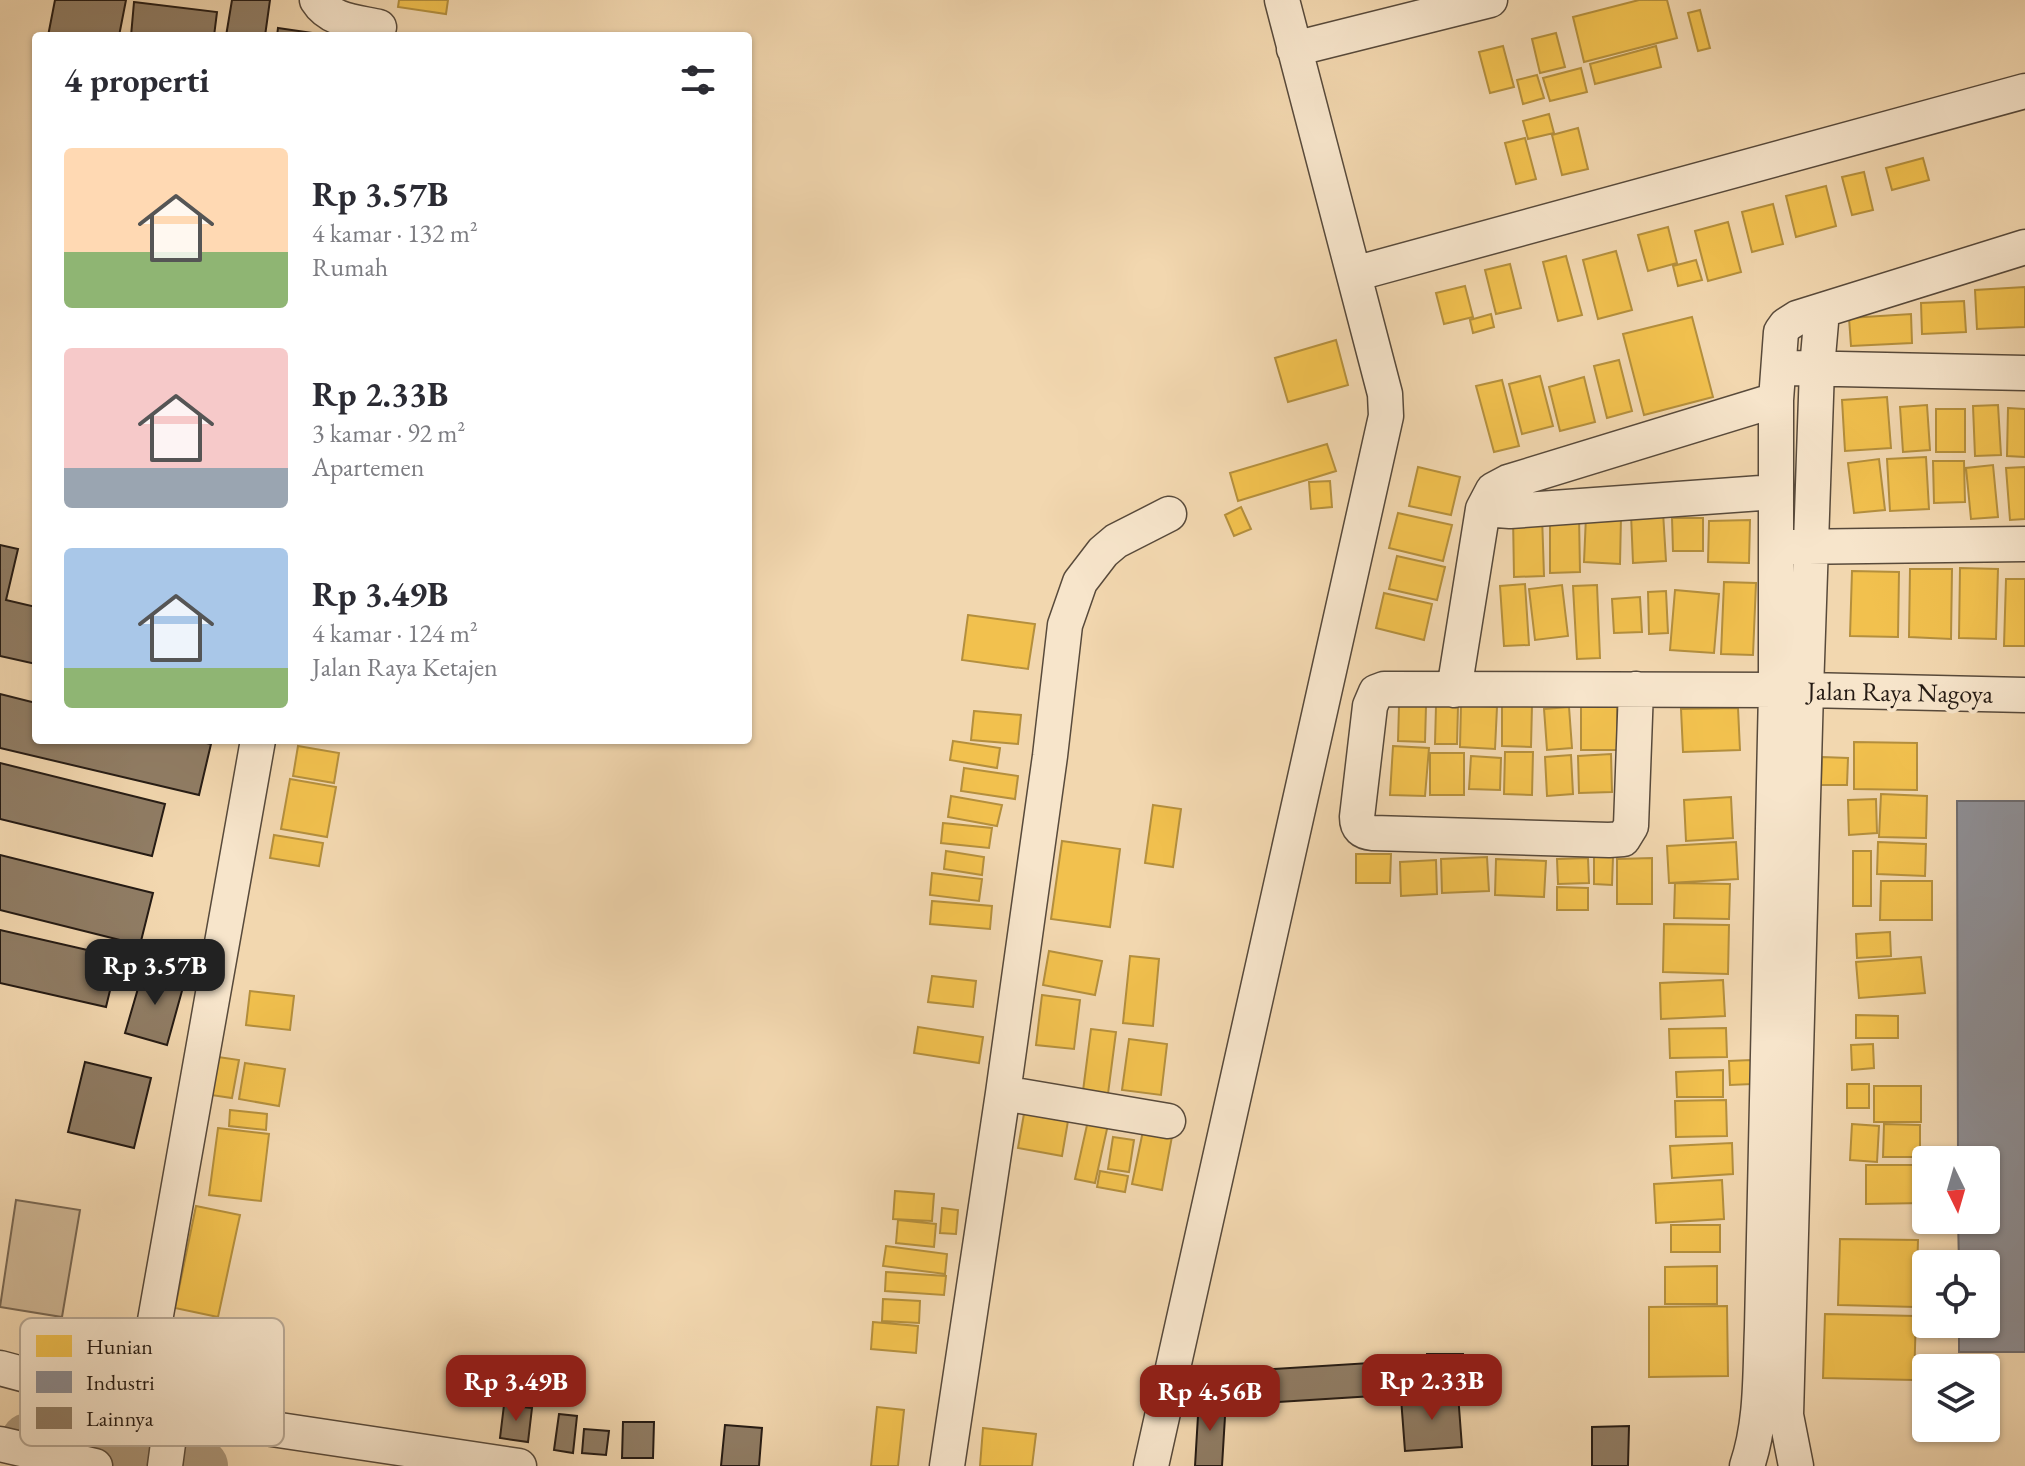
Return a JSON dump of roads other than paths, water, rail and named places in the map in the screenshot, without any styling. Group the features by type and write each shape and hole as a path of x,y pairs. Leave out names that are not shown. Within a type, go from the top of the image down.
{"street":[{"path":"317,0 336,17 380,21"},
{"path":"1151,1466 1386,416 1385,394 1282,0"},
{"path":"1294,49 1490,0"},
{"path":"1354,274 2025,91"},
{"path":"1791,690 1775,547 1778,384 1783,327 1797,318 2025,247"},
{"path":"1747,1466 1772,1415 1791,690 1810,546 1822,311"},
{"path":"1454,690 1483,509 1493,490 1817,368 2025,373"},
{"path":"1483,509 1510,511 1775,492"},
{"path":"947,1466 1003,1093 1069,610 1085,574 1103,552 1116,541 1169,514"},
{"path":"1775,547 2025,544"},
{"name":"Jalan Raya Nagoya","path":"1636,689 1631,826 1623,839 1363,831 1358,824 1373,697 1384,689 1393,688 1454,690 1636,689 1791,690 2025,695"},
{"path":"178,1318 257,744"},
{"path":"1003,1093 1168,1121"},
{"path":"0,1368 20,1377"},
{"path":"1772,1415 1796,1466"},
{"path":"0,1444 95,1466"},
{"path":"273,1446 519,1466"}],"waterway":[{"path":"68,1446 201,1466"}]}
